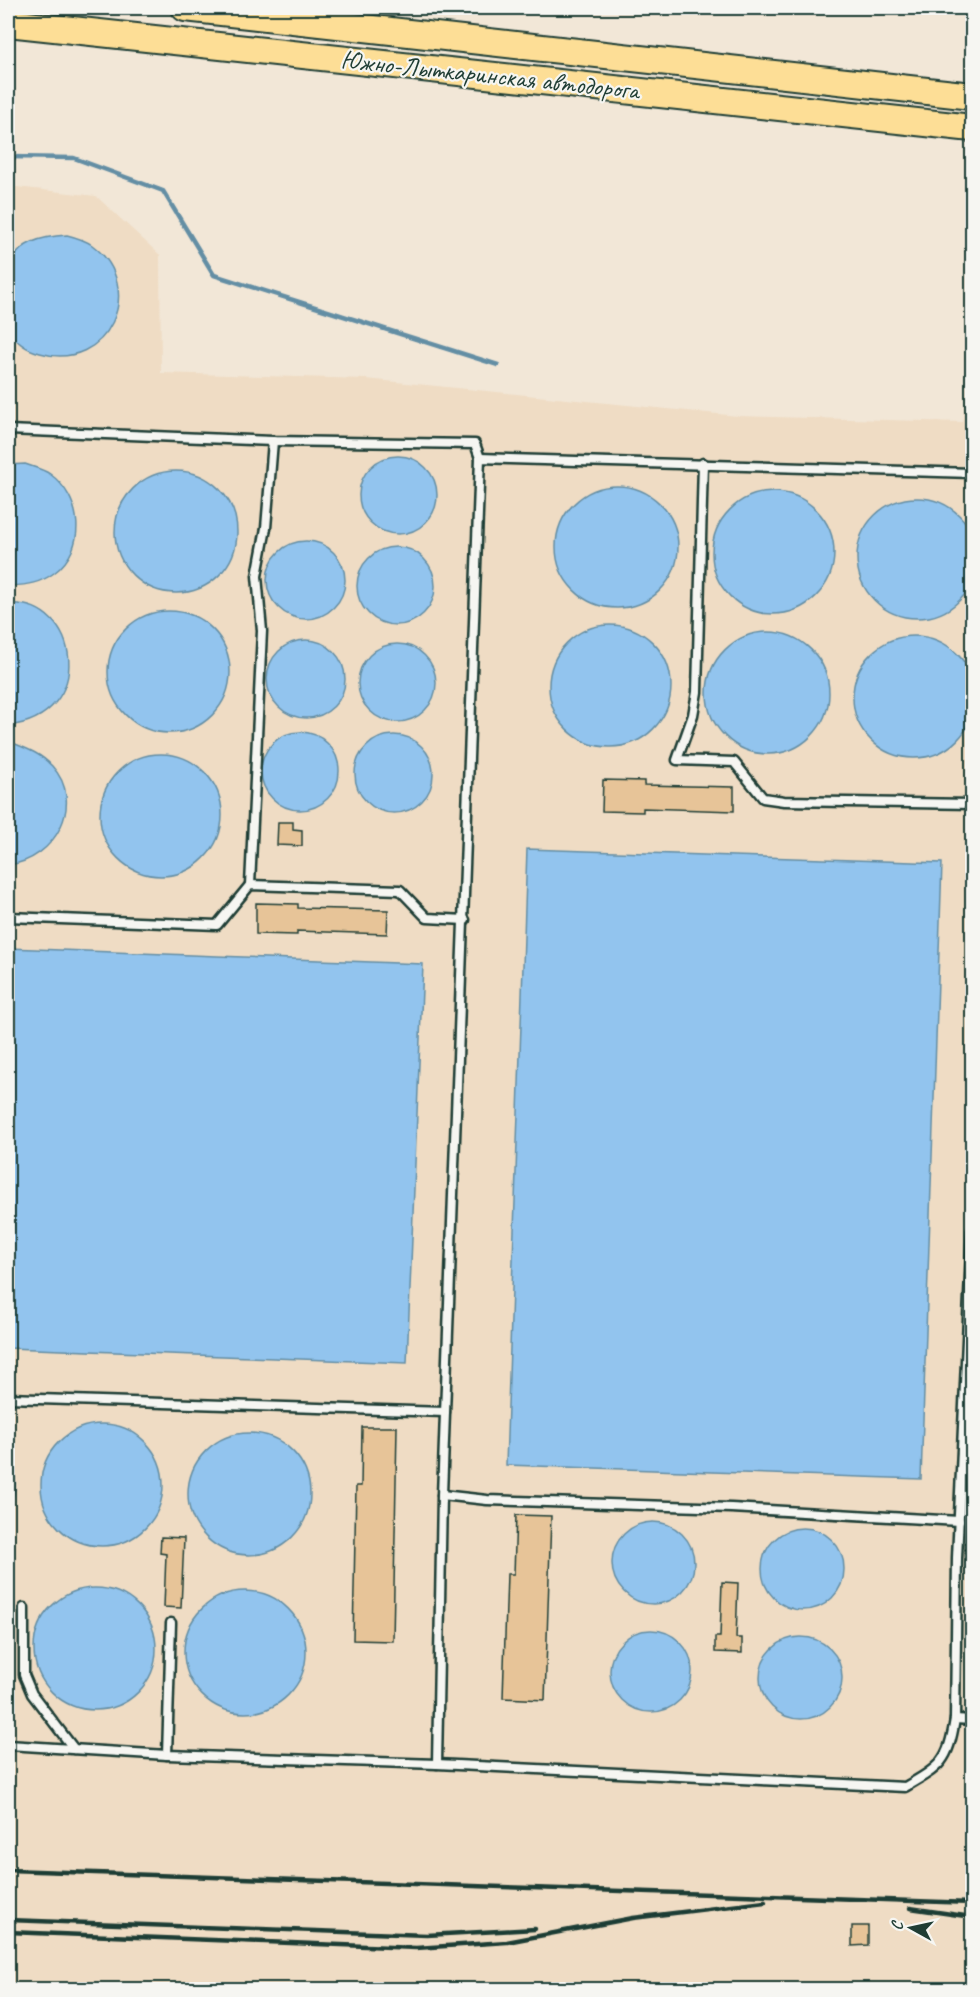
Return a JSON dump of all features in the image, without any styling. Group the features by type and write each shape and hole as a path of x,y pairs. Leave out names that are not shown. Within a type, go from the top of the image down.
{"main road":[{"name":"Южно-Лыткаринская автодорога","path":"185,8 972,96"},
{"name":"Южно-Лыткаринская автодорога","path":"8,23 972,128"}],"lane":[{"path":"8,430 273,441 475,444 480,458 465,920 442,1496 437,1764"},
{"path":"8,917 217,925 250,885 262,631 257,576 266,528 273,441"},
{"path":"480,458 972,473"},
{"path":"703,463 697,692 693,715 677,760 734,762 763,798 784,801 972,804"},
{"path":"250,885 400,890 427,918 465,920"},
{"path":"8,1745 166,1755 437,1764 905,1786 937,1768 951,1743 955,1719 959,1521 972,1230"},
{"path":"8,1398 445,1412"},
{"path":"442,1496 487,1500 731,1508 959,1521"},
{"path":"24,1608 24,1676 32,1694 74,1749"},
{"path":"166,1755 171,1623"},
{"path":"955,1719 972,1720"}],"shaded area":[{"path":"8,186 96,196 160,255 161,373 366,379 738,416 962,422 972,360 972,1989 8,1990"}],"water":[{"path":"67,235 92,245 109,263 117,282 118,303 112,322 101,339 85,350 64,356 40,353 21,344 8,329 9,275 12,262 19,251 29,243"},
{"path":"398,456 413,459 430,473 437,495 434,510 420,527 398,534 383,531 366,517 359,495 362,480 376,463"},
{"path":"25,464 47,472 61,484 74,509 77,523 76,537 65,563 54,573 34,583 11,586 8,585 8,465"},
{"path":"176,471 199,476 210,481 219,489 227,498 232,509 237,532 232,555 227,566 219,575 210,583 199,588 176,593 153,588 142,583 133,575 125,566 120,555 115,532 120,509 125,498 133,489 142,481 153,476"},
{"path":"617,486 640,491 651,496 660,504 668,513 673,524 678,547 673,570 668,581 660,590 651,598 640,603 617,608 594,603 583,598 574,590 566,581 561,570 556,547 561,524 566,513 574,504 583,496 594,491"},
{"path":"773,492 796,497 807,502 816,510 824,519 829,530 834,553 829,576 824,587 816,596 807,604 796,609 773,614 750,609 739,604 730,596 722,587 717,576 712,553 717,530 722,519 730,510 739,502 750,497"},
{"path":"917,498 940,502 960,515 973,535 977,558 973,581 960,601 940,614 917,618 894,614 874,601 861,581 857,558 861,535 874,515 894,502"},
{"path":"306,541 321,544 334,552 342,565 345,580 342,595 334,608 321,616 306,619 291,616 278,608 270,595 267,580 270,565 278,552 291,544"},
{"path":"396,547 411,550 428,564 435,586 432,601 418,618 396,625 381,622 364,608 357,586 360,571 374,554"},
{"path":"8,604 33,607 51,620 64,638 69,659 66,682 56,702 37,718 8,726"},
{"path":"169,611 192,616 203,621 212,629 220,638 225,649 230,672 225,695 220,706 212,715 203,723 192,728 169,733 146,728 135,723 126,715 118,706 113,695 108,672 113,649 118,638 126,629 135,621 146,616"},
{"path":"610,625 633,630 644,635 653,643 661,652 666,663 671,686 666,709 661,720 653,729 644,737 633,742 610,747 587,742 576,737 567,729 559,720 554,709 549,686 554,663 559,652 567,643 576,635 587,630"},
{"path":"768,632 791,637 802,642 811,650 819,659 824,670 829,693 824,716 819,727 811,736 802,744 791,749 768,754 745,749 734,744 725,736 717,727 712,716 707,693 712,670 717,659 725,650 734,642 745,637"},
{"path":"914,636 937,641 957,654 970,674 975,697 970,720 957,740 937,753 914,758 891,753 871,740 858,720 853,697 858,674 871,654 891,641"},
{"path":"306,640 321,643 338,657 345,679 342,694 328,711 306,718 291,715 274,701 267,679 270,664 284,647"},
{"path":"397,644 412,647 429,661 436,683 433,698 419,715 397,722 382,719 365,705 358,683 361,668 375,651"},
{"path":"300,732 315,735 332,749 339,771 336,786 322,803 300,810 285,807 268,793 261,771 264,756 278,739"},
{"path":"394,735 409,738 422,746 430,759 433,774 430,789 422,802 409,810 394,813 379,810 366,802 358,789 355,774 358,759 366,746 379,738"},
{"path":"13,743 39,755 52,766 62,781 66,796 65,812 60,828 52,841 39,853 25,861 8,865 8,744"},
{"path":"161,754 184,759 195,764 204,772 212,781 217,792 222,815 217,838 212,849 204,858 195,866 184,871 161,876 138,871 127,866 118,858 110,849 105,838 100,815 105,792 110,781 118,772 127,764 138,759"},
{"path":"527,849 942,863 921,1479 506,1465"},
{"path":"8,948 423,964 407,1363 8,1348"},
{"path":"102,1424 125,1429 136,1434 145,1442 153,1451 158,1462 163,1485 158,1508 153,1519 145,1528 136,1536 125,1541 102,1546 79,1541 68,1536 59,1528 51,1519 46,1508 41,1485 46,1462 51,1451 59,1442 68,1434 79,1429"},
{"path":"249,1433 272,1438 283,1443 292,1451 300,1460 305,1471 310,1494 305,1517 300,1528 292,1537 283,1545 272,1550 249,1555 226,1550 215,1545 206,1537 198,1528 193,1517 188,1494 193,1471 198,1460 206,1451 215,1443 226,1438"},
{"path":"8,1450 13,1465 15,1488 8,1511"},
{"path":"645,1522 661,1522 676,1529 687,1540 694,1555 691,1579 682,1592 661,1604 645,1604 630,1597 619,1586 612,1571 612,1555 619,1540 630,1529"},
{"path":"795,1528 811,1528 826,1535 837,1546 844,1561 841,1585 832,1598 811,1610 795,1610 780,1603 769,1592 762,1577 762,1561 769,1546 780,1535"},
{"path":"95,1588 118,1593 129,1598 138,1606 146,1615 151,1626 156,1649 151,1672 146,1683 138,1692 129,1700 118,1705 95,1710 72,1705 61,1700 52,1692 44,1683 39,1672 34,1649 39,1626 44,1615 52,1606 61,1598 72,1593"},
{"path":"245,1591 268,1596 279,1601 288,1609 296,1618 301,1629 306,1652 301,1675 296,1686 288,1695 279,1703 268,1708 245,1713 222,1708 211,1703 202,1695 194,1686 189,1675 184,1652 189,1629 194,1618 202,1609 211,1601 222,1596"},
{"path":"643,1630 659,1630 674,1637 685,1648 692,1663 689,1687 680,1700 659,1712 643,1712 628,1705 617,1694 610,1679 610,1663 617,1648 628,1637"},
{"path":"793,1637 809,1637 824,1644 835,1655 842,1670 839,1694 830,1707 809,1719 793,1719 778,1712 767,1701 760,1686 760,1670 767,1655 778,1644"}],"building":[{"path":"603,780 644,781 644,785 734,787 734,811 643,808 643,812 602,811"},
{"path":"278,822 293,822 293,829 302,830 302,846 277,845"},
{"path":"256,903 298,904 298,908 388,910 387,934 297,931 297,935 256,934"},
{"path":"362,1427 397,1427 393,1641 353,1640 356,1486 361,1486"},
{"path":"516,1515 551,1516 545,1700 503,1698 507,1574 514,1574"},
{"path":"161,1537 184,1538 181,1608 164,1607 166,1554 160,1553"},
{"path":"722,1582 738,1583 736,1638 742,1638 742,1653 715,1652 715,1637 720,1637"},
{"path":"852,1926 868,1926 868,1945 852,1946"}],"waterway":[{"path":"8,157 74,158 163,191 214,275 498,365"}],"railway":[{"path":"8,1870 972,1903"},
{"path":"8,1932 416,1948 507,1942 633,1918 765,1902"},
{"path":"910,1908 972,1917"},
{"path":"8,1920 427,1935 535,1929"}]}
